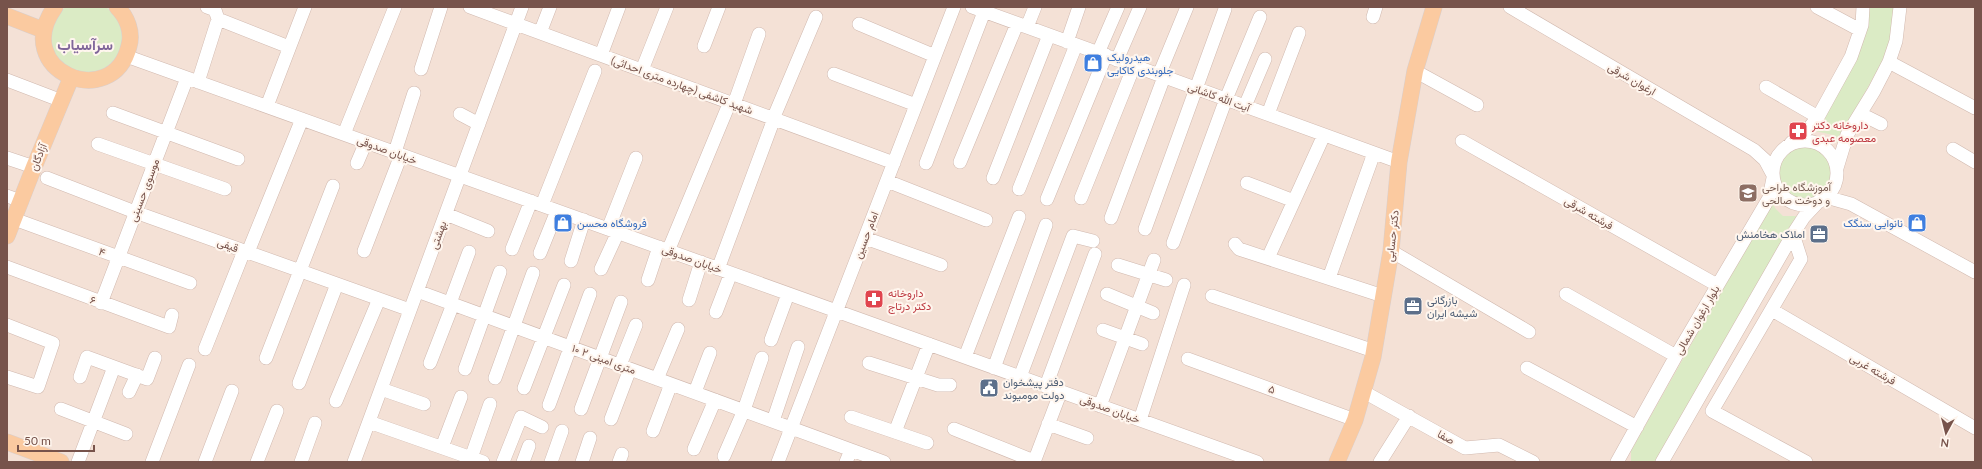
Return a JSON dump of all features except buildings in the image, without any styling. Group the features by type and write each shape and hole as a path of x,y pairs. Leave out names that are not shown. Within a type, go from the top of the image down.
{"main road":[{"path":"55,7 47,17 43,30 43,42 46,54 56,68 71,78 84,81 97,80 109,75 119,67 126,56 130,45 130,33 127,21 118,7"},
{"name":"دکتر حسابی","path":"1337,462 1355,420 1364,392 1374,351 1391,251 1399,162 1415,71 1434,7"},
{"path":"7,16 43,30"},
{"name":"آزادگان","path":"7,236 14,218 14,198 34,167 71,78"},
{"path":"7,442 34,458 61,462"}],"street":[{"path":"207,7 215,10 218,19 289,47"},
{"path":"266,106 305,7"},
{"path":"344,134 395,7"},
{"path":"421,69 441,7"},
{"name":"شهید کاشفی (چهارده متری احداثی)","path":"470,7 642,70 730,106 894,163"},
{"name":"بهشتی","path":"354,462 522,7"},
{"path":"540,33 550,7"},
{"path":"601,55 619,7"},
{"path":"642,70 667,7"},
{"path":"704,46 719,7"},
{"name":"امام حسین","path":"778,462 954,7"},
{"name":"آیت الله کاشانی","path":"972,7 1399,162"},
{"path":"960,162 1022,25 1035,7"},
{"path":"1019,189 1071,43 1080,7"},
{"path":"1047,199 1107,56 1118,7"},
{"path":"1107,56 1140,7"},
{"path":"1111,218 1187,7"},
{"name":"ارغوان شرقی","path":"1510,7 1754,150"},
{"path":"1817,7 1860,30"},
{"path":"1773,176 1775,161 1786,147 1809,128 1818,116 1851,56 1860,30 1863,7"},
{"path":"1662,462 1804,217 1833,189 1846,135 1860,114 1888,62 1896,41 1900,7"},
{"path":"1145,229 1225,9"},
{"path":"926,163 984,12"},
{"path":"1173,243 1226,99 1260,16"},
{"path":"718,269 773,121 816,17"},
{"name":"موسوی حسینی","path":"101,303 166,132 192,80 218,19"},
{"path":"859,24 935,56"},
{"path":"1268,114 1299,33"},
{"path":"648,280 699,179 759,34"},
{"path":"993,178 1049,35"},
{"name":"خیابان صدوقی","path":"126,56 1257,462"},
{"path":"1245,106 1264,59"},
{"path":"1888,62 1975,108"},
{"path":"1082,198 1134,66"},
{"path":"512,249 537,203 595,71"},
{"path":"1415,71 1477,105"},
{"path":"834,74 916,106"},
{"path":"7,80 62,101"},
{"path":"1766,87 1818,116"},
{"path":"364,251 398,154 414,93"},
{"path":"113,113 238,159"},
{"path":"460,114 479,124"},
{"path":"1860,114 1881,124"},
{"path":"206,349 302,119"},
{"path":"1268,258 1324,135"},
{"name":"فرشته شرقی","path":"1462,141 1717,285"},
{"path":"1754,150 1768,153 1800,141 1810,141 1820,144 1828,150 1834,158 1837,173 1851,204"},
{"path":"357,162 366,142"},
{"path":"98,144 225,189"},
{"path":"1953,149 1975,162"},
{"path":"1754,150 1765,160 1773,176 1776,187 1782,195 1790,201 1799,204 1809,204 1822,199 1851,204 1975,272"},
{"path":"1329,278 1374,153"},
{"path":"7,158 34,167"},
{"path":"601,269 636,158"},
{"name":"بلوار ارغوان شمالی","path":"1617,462 1676,356 1769,198 1773,176"},
{"name":"قیفی","path":"47,178 136,212 410,310"},
{"path":"887,181 986,220"},
{"path":"1247,183 1294,201"},
{"path":"266,358 333,186"},
{"path":"540,253 557,211"},
{"path":"446,214 488,231"},
{"path":"965,357 1019,217"},
{"name":"۴","path":"14,218 118,258 190,283"},
{"path":"571,261 584,220"},
{"path":"994,368 1046,224"},
{"path":"1794,234 1801,259 1712,411 1806,462"},
{"path":"1020,377 1073,236 1094,247 1046,386"},
{"path":"865,238 941,265"},
{"path":"1236,244 1239,249 1383,296"},
{"path":"1391,251 1529,332"},
{"path":"430,362 452,304 469,252"},
{"path":"1100,406 1154,260"},
{"path":"689,300 702,262"},
{"path":"1118,265 1166,280"},
{"name":"۶","path":"7,266 101,303 169,327 172,315"},
{"path":"465,369 500,272"},
{"path":"495,378 533,273"},
{"path":"716,312 731,273"},
{"path":"299,383 337,284"},
{"path":"524,388 564,285"},
{"path":"1140,420 1184,285"},
{"name":"۱۰ متری امینی ۲","path":"417,291 744,410 877,461"},
{"path":"549,405 590,294"},
{"path":"770,340 788,294"},
{"path":"1107,294 1153,313"},
{"path":"1566,294 1676,356"},
{"path":"1212,296 1374,351"},
{"path":"336,401 379,299"},
{"path":"581,409 621,302"},
{"name":"فرشته غربی","path":"1772,310 1975,428"},
{"path":"7,325 53,343 38,387 7,377"},
{"path":"611,419 636,325"},
{"path":"657,379 678,329"},
{"path":"1103,330 1142,344"},
{"path":"895,432 929,344"},
{"path":"773,421 798,347"},
{"path":"695,392 710,353"},
{"path":"80,377 88,357 147,379 155,358"},
{"path":"724,456 744,410 762,358"},
{"name":"۵","path":"1188,359 1355,420"},
{"path":"869,363 938,386 950,385"},
{"path":"152,462 189,364"},
{"path":"78,462 114,367"},
{"path":"1528,368 1637,427"},
{"path":"130,392 137,375"},
{"path":"653,431 671,384"},
{"path":"382,389 424,404"},
{"path":"205,462 232,392"},
{"path":"954,429 1034,461 1061,392"},
{"name":"صفا","path":"1364,392 1465,448 1499,445 1532,462"},
{"path":"442,448 461,397"},
{"path":"694,449 715,400"},
{"path":"369,422 442,448 455,457 477,460 490,404"},
{"path":"61,409 126,434"},
{"path":"257,462 277,411"},
{"path":"1380,462 1409,416"},
{"path":"503,462 521,417 542,427"},
{"path":"851,417 926,443"},
{"path":"301,462 315,423"},
{"path":"1048,424 1087,438"},
{"path":"551,462 562,431"},
{"path":"582,462 590,438"},
{"path":"523,462 529,446"},
{"path":"1626,446 1626,462"},
{"path":"846,462 851,450"}],"shaded area":[{"path":"7,7 1975,7 1975,462 7,462"}],"green space":[{"path":"66,7 106,7 119,23 122,39 119,53 110,64 97,72 82,74 68,70 56,58 50,46 51,31 55,18"},
{"path":"1869,7 1894,7 1888,51 1837,143 1833,135 1815,131 1850,72 1867,24"},
{"path":"1804,146 1814,148 1823,154 1829,163 1831,173 1829,183 1823,192 1814,198 1804,200 1794,198 1785,192 1779,183 1777,173 1779,163 1785,154 1794,148"},
{"path":"1772,201 1775,208 1783,216 1798,216 1656,462 1631,462 1631,451"}],"place":[{"name":"هیدرولیک جلوبندی کاکایی","path":"1093,63"},
{"name":"داروخانه دکتر معصومه عبدی","path":"1798,131"},
{"name":"آموزشگاه طراحی و دوخت صالحی","path":"1748,193"},
{"name":"فروشگاه محسن","path":"563,223"},
{"name":"نانوایی سنگک","path":"1917,223"},
{"name":"املاک هخامنش","path":"1819,234"},
{"name":"داروخانه دکتر درتاج","path":"874,299"},
{"name":"بازرگانی شیشه ایران","path":"1413,306"},
{"name":"دفتر پیشخوان دولت مومیوند","path":"989,388"}],"district":[{"name":"سرآسیاب","path":"85,45"}]}
